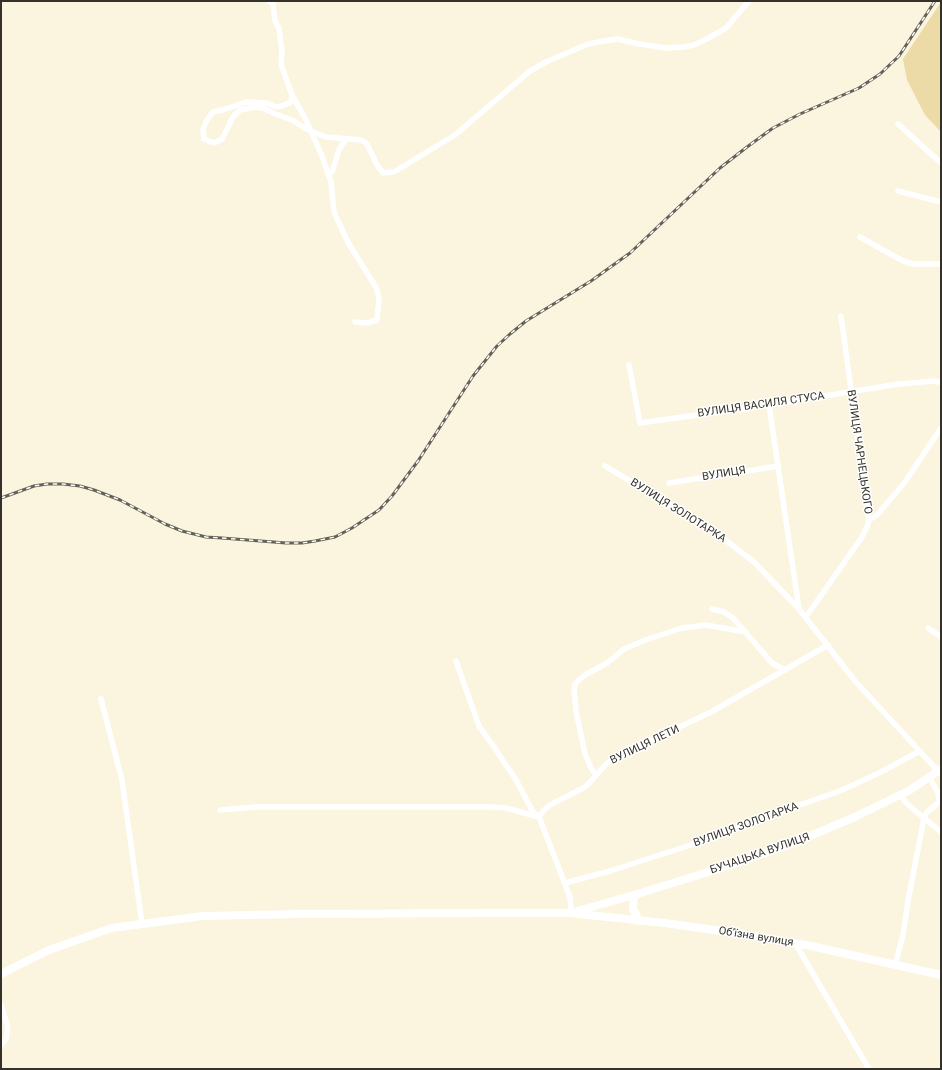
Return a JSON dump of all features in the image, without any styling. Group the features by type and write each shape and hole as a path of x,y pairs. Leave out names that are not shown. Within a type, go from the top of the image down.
{"main road":[{"name":"БУЧАЦЬКА ВУЛИЦЯ","path":"569,913 634,895 731,865 794,843 901,795 930,778 940,770"},
{"path":"634,895 633,909 639,921"},
{"path":"1,974 56,948 112,928 202,916 297,914 569,913"},
{"name":"Обʼїзна вулиця","path":"569,913 728,932 795,943 941,975"}],"street":[{"path":"292,95 291,102 282,106 267,103 246,102 213,112 203,129 204,139 214,143 222,139 233,117 240,110 255,107 263,108 292,120 310,131 326,137 361,140 368,144 383,173 394,172 455,135 530,72 546,62 588,44 618,39 666,48 694,45 726,28 749,1"},
{"path":"273,2 276,21 279,28 282,51 281,64 292,95 301,109 322,156 331,182 334,212 350,244 377,289 379,300 377,320 367,323 355,322"},
{"path":"898,124 941,163"},
{"path":"328,174 332,172 340,150 346,139"},
{"path":"898,191 941,202"},
{"path":"860,238 904,261 913,264 941,264"},
{"name":"ВУЛИЦЯ ЧАРНЕЦЬКОГО","path":"806,617 864,534 869,520 841,316"},
{"name":"ВУЛИЦЯ ВАСИЛЯ СТУСА","path":"629,365 640,423 770,405 899,384 935,381 941,382"},
{"path":"770,405 799,610"},
{"path":"869,520 877,515 905,482 941,428"},
{"name":"ВУЛИЦЯ ЗОЛОТАРКА","path":"604,466 711,529 754,562 806,617 855,681 920,751 940,770"},
{"name":"ВУЛИЦЯ","path":"669,483 779,466"},
{"path":"712,609 729,614 774,665 785,670"},
{"path":"596,775 588,763 582,738 574,691 577,682 607,663 624,649 648,639 682,628 706,625 746,632"},
{"path":"928,628 941,637"},
{"name":"ВУЛИЦЯ ЛЕТИ","path":"539,817 546,808 580,790 614,758 713,711 828,646"},
{"path":"456,661 479,726 513,775 533,812 539,817 571,899 569,913"},
{"path":"101,699 122,780 142,924"},
{"name":"ВУЛИЦЯ ЗОЛОТАРКА","path":"565,883 610,871 722,835 765,817 840,791 879,773 920,751"},
{"path":"895,965 903,935 908,900 924,818 938,803 939,798 938,792 930,778"},
{"path":"901,795 906,802 941,832"},
{"path":"220,810 255,807 497,807 539,817"},
{"path":"795,943 870,1069"},
{"path":"1,1005 8,1027 6,1039 1,1045"}],"shaded area":[{"path":"941,2 941,132 925,115 907,80 903,59"}],"railway":[{"path":"1,498 34,486 47,484 80,486 120,500 165,524 182,531 206,537 302,543 335,537 352,528 379,510 392,496 418,461 473,376 497,346 510,334 526,321 591,281 630,253 720,168 773,128 800,114 859,88 880,74 899,56 935,1"}]}
